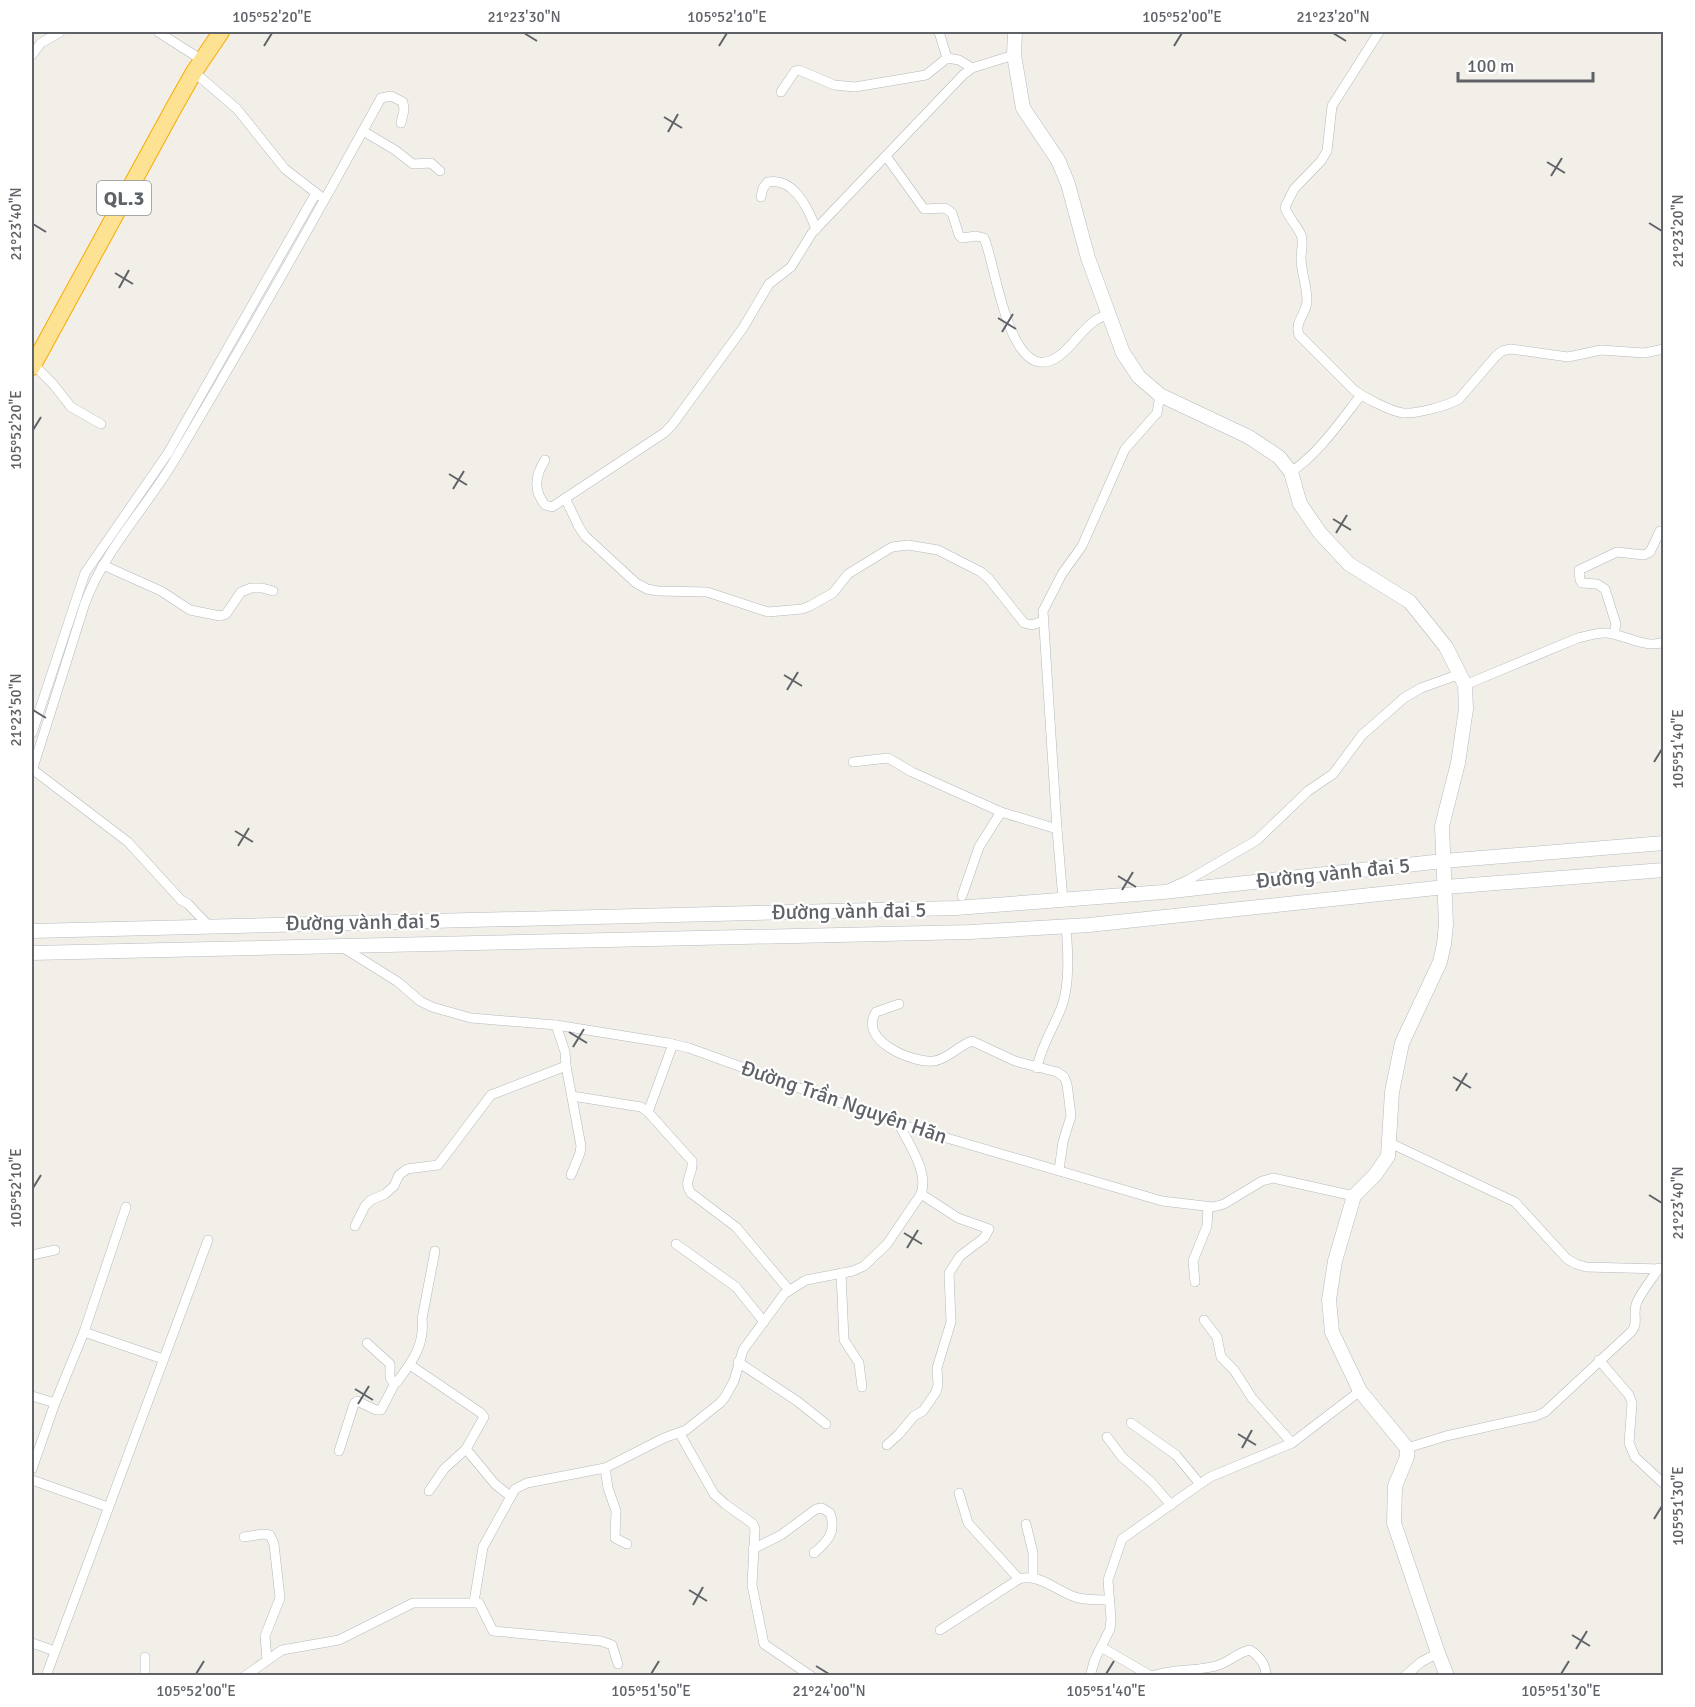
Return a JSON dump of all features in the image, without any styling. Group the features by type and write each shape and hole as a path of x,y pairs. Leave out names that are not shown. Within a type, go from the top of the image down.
{"highway":[{"name":"QL.3","path":"32,366 198,66 221,32"}],"main road":[{"path":"1015,32 1014,55 1023,108 1058,160 1068,184 1088,258 1108,315 1130,366 1160,395 1249,437 1280,457 1291,472 1300,504 1320,533 1349,564 1410,602 1446,647 1463,680 1466,709 1458,763 1442,826 1446,924 1444,944 1440,962 1402,1043 1392,1092 1388,1156 1375,1175 1354,1196 1335,1261 1329,1300 1332,1332 1360,1391 1407,1448 1407,1457 1395,1486 1394,1523 1448,1676"},
{"name":"Đường vành đai 5","path":"32,931 956,908 1162,892 1443,861 1664,843"},
{"name":"Đường vành đai 5","path":"32,953 962,933 1066,926 1444,887 1664,870"}],"street":[{"path":"32,55 41,43 60,32"},
{"path":"158,32 198,66 237,109 285,170 320,196"},
{"path":"939,32 947,58"},
{"path":"1378,32 1332,106 1327,151 1321,161 1294,189 1286,207 1287,213 1303,240 1301,264 1307,300 1298,323 1299,335 1361,395 1398,412 1412,412 1452,403 1459,399 1496,356 1511,349 1568,357 1601,350 1644,353 1664,349"},
{"path":"546,460 540,469 536,489 545,505 552,507 664,433 743,328 764,290 791,267 816,230 963,75 972,68 1014,55"},
{"path":"781,92 795,71 799,70 834,85 855,87 926,75 947,58 959,60 972,68"},
{"path":"209,926 188,904 181,900 128,842 32,770 85,603 103,565 164,478 320,196 363,131 381,98 387,96 400,100 405,106 401,123"},
{"path":"363,131 413,164 431,163 440,171"},
{"path":"886,156 924,209 945,208 952,213 962,238 976,236 984,238 1008,322 1018,344 1034,361 1046,363 1053,361 1068,350 1095,320 1108,315"},
{"path":"761,197 763,188 768,182 774,181 788,187 805,202 816,230"},
{"path":"32,733 86,573 168,453 238,341"},
{"path":"32,366 53,384 71,407 102,424"},
{"path":"1063,900 1043,621 1046,602 1082,546 1125,449 1156,413 1160,395"},
{"path":"1291,472 1312,457 1361,395"},
{"path":"565,498 585,536 636,583 646,589 707,592 768,612 802,609 832,593 848,573 892,547 908,545 938,550 973,566 989,579 1023,623 1032,626 1043,621"},
{"path":"1614,634 1616,624 1605,589 1597,584 1582,583 1579,570 1617,552 1644,555 1650,552 1660,531"},
{"path":"103,565 161,591 190,610 220,616 226,614 241,592 250,588 273,591"},
{"path":"1162,892 1190,879 1257,840 1308,791 1333,774 1362,735 1404,698 1421,688 1463,680 1578,638 1596,634 1614,634 1662,646"},
{"path":"853,762 888,758 912,772 1001,812 1057,829"},
{"path":"962,896 980,847 1001,812"},
{"path":"1037,1068 1042,1049 1065,998 1066,926"},
{"name":"Đường Trần Nguyên Hãn","path":"342,946 432,1007 482,1019 556,1025 673,1044 899,1124 1162,1201 1208,1207 1224,1204 1262,1180 1273,1178 1354,1196"},
{"path":"899,1004 876,1012 871,1025 872,1030 881,1041 906,1056 919,1060 937,1061 972,1041 1014,1061 1057,1072 1064,1077 1071,1116 1063,1142 1059,1170"},
{"path":"556,1025 565,1052 581,1146 571,1175"},
{"path":"648,1112 673,1044"},
{"path":"355,1226 365,1206 371,1200 385,1194 394,1186 399,1175 407,1169 438,1165 491,1095 566,1066"},
{"path":"572,1096 634,1105 648,1112 693,1161 687,1181 687,1187 691,1193 736,1227 789,1290"},
{"path":"474,1602 483,1547 510,1496 520,1485 605,1468 664,1438 680,1434 720,1403 730,1389 742,1350 789,1290 813,1278 859,1269 882,1251 921,1194 924,1180 899,1124"},
{"path":"1390,1143 1515,1203 1568,1259 1576,1264 1586,1267 1661,1268"},
{"path":"887,1445 914,1416 923,1411 938,1388 937,1368 951,1322 948,1273 960,1256 984,1238 988,1229 958,1218 921,1194"},
{"path":"32,1469 54,1403 84,1332 126,1207"},
{"path":"1195,1282 1193,1261 1207,1226 1208,1207"},
{"path":"46,1676 208,1240"},
{"path":"676,1244 736,1287 764,1322"},
{"path":"32,1255 55,1250"},
{"path":"339,1451 354,1404 357,1401 381,1410 395,1383 411,1365 418,1352 435,1251"},
{"path":"1407,1448 1545,1412 1635,1327 1637,1303 1661,1268"},
{"path":"841,1273 844,1340 859,1363 862,1387"},
{"path":"1204,1320 1217,1337 1221,1357 1234,1370 1252,1398 1292,1443"},
{"path":"84,1332 163,1359"},
{"path":"367,1343 390,1364 390,1377 395,1383"},
{"path":"1599,1360 1629,1395 1632,1403 1629,1443 1635,1457 1664,1484"},
{"path":"738,1362 797,1401 826,1424"},
{"path":"411,1365 482,1413 484,1417 466,1449 444,1469 429,1491"},
{"path":"1090,1676 1110,1629 1108,1580 1122,1539 1127,1533 1219,1472 1292,1443 1360,1391"},
{"path":"32,1396 54,1403"},
{"path":"1131,1423 1176,1455 1200,1484"},
{"path":"680,1434 714,1494 724,1504 753,1524 755,1529 752,1585 762,1639 768,1648 811,1676"},
{"path":"1107,1437 1122,1457 1151,1482 1171,1505"},
{"path":"466,1449 495,1484 510,1496"},
{"path":"605,1468 608,1488 616,1511 615,1538 627,1544"},
{"path":"32,1480 108,1508"},
{"path":"959,1493 968,1523 1018,1579"},
{"path":"753,1549 781,1535 816,1509 822,1508 830,1513 833,1527 831,1535 814,1553"},
{"path":"1026,1524 1033,1553 1033,1577"},
{"path":"244,1537 270,1535 274,1544 280,1598 265,1636 267,1660"},
{"path":"940,1630 1018,1579 1033,1577 1077,1598 1108,1600"},
{"path":"245,1676 267,1660 290,1648 339,1640 412,1603 479,1603 493,1630 601,1641 612,1645 618,1664"},
{"path":"32,1643 55,1651"},
{"path":"1101,1647 1152,1676 1221,1665 1250,1650 1264,1665 1265,1676"},
{"path":"1406,1676 1421,1662 1438,1653"},
{"path":"145,1657 145,1676"}]}
